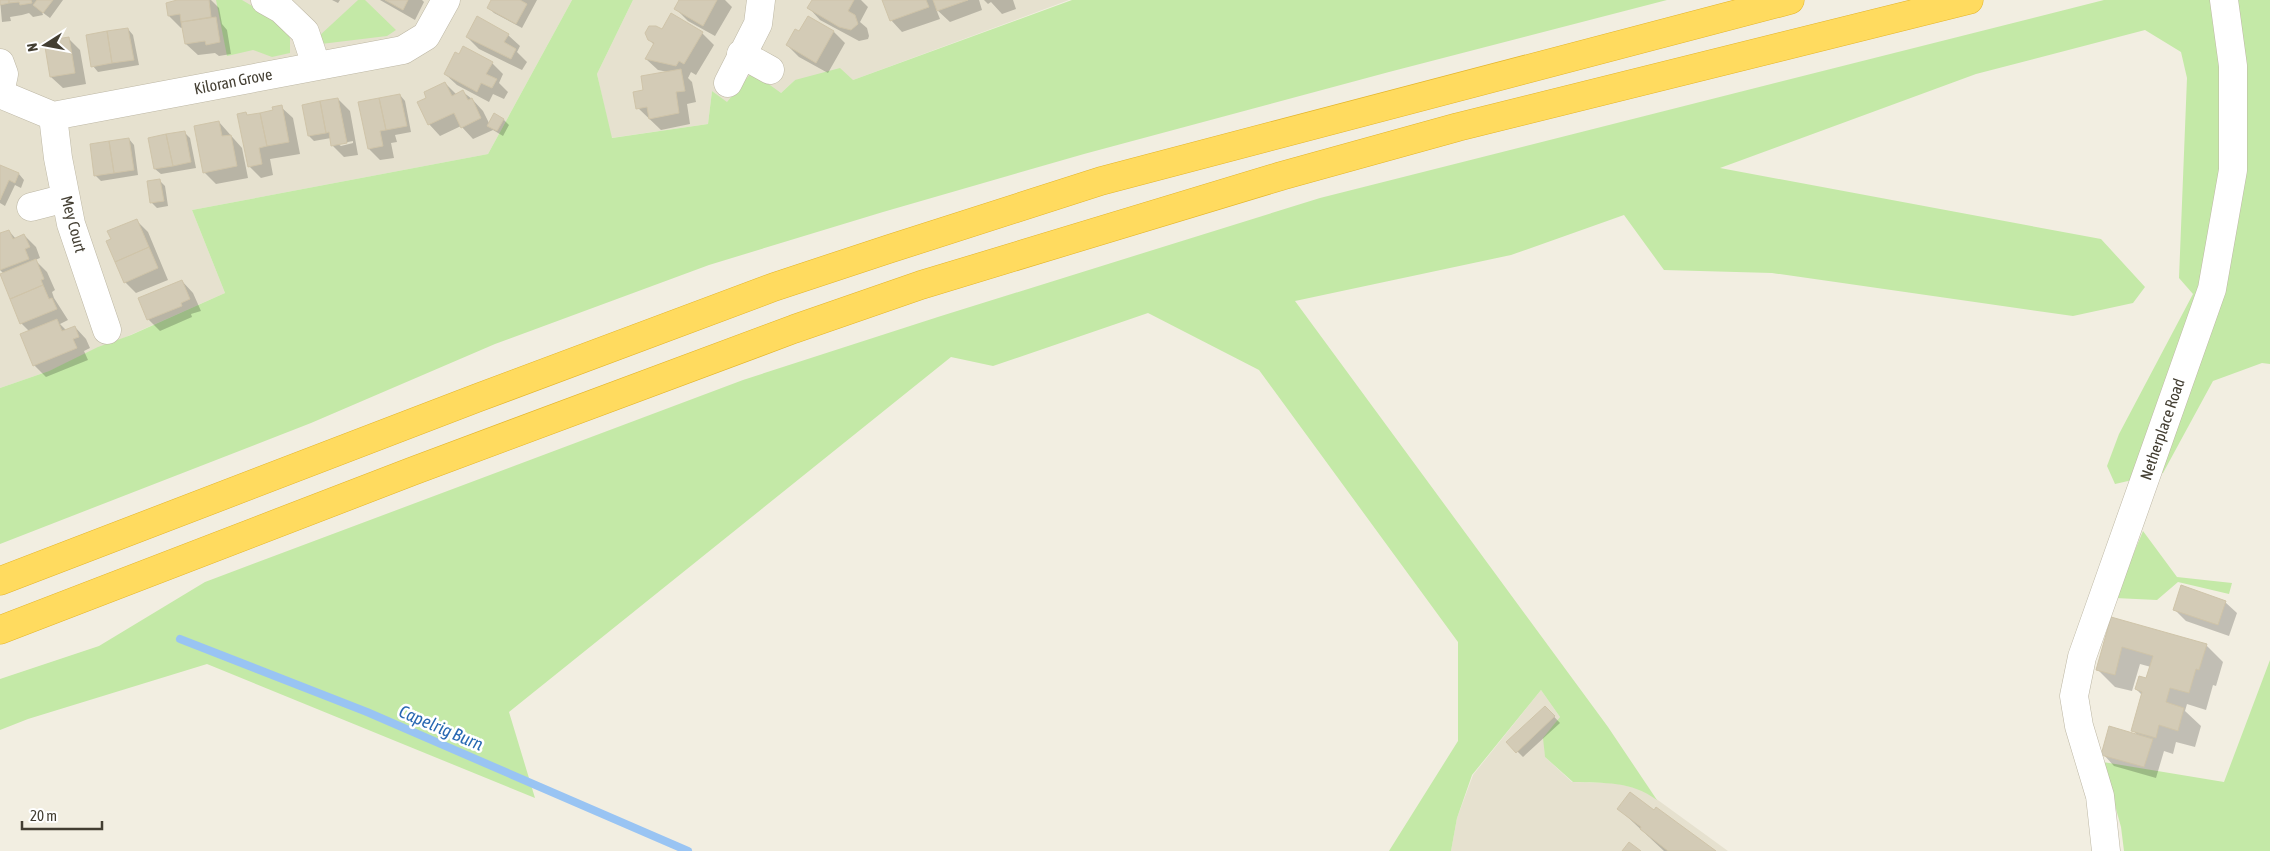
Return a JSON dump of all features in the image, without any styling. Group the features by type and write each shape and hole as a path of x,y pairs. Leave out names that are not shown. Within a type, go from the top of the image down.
{"highway":[{"path":"0,581 494,391 774,287 889,249 1100,181 1790,0"},
{"path":"0,630 413,471 794,329 920,285 1272,178 1448,130 1969,0"}],"street":[{"path":"265,0 281,9 305,32 316,65"},
{"name":"Kiloran Grove","path":"53,116 403,50 426,36 446,0"},
{"path":"728,83 741,54 758,24 761,0"},
{"name":"Netherplace Road","path":"2106,851 2100,796 2079,726 2074,696 2082,657 2212,289 2234,170 2233,66 2224,0"},
{"path":"741,54 770,70"},
{"path":"0,63 4,74 0,93 53,116"},
{"name":"Mey Court","path":"53,116 58,158 71,224 107,330"},
{"path":"31,207 66,198"}],"shaded area":[{"path":"0,0 572,0 488,154 192,210 225,293 49,371 0,388"},
{"path":"633,0 1069,0 853,80 795,80 781,93 727,103 712,91 708,124 611,138 597,74"},
{"path":"1541,690 1560,717 1544,738 1545,757 1572,782 1614,783 1644,790 1728,851 1451,851 1457,818 1473,775"}],"green space":[{"path":"216,0 242,0 283,24 290,38 290,53 272,57 253,50 227,56"},
{"path":"358,0 365,0 396,30 387,36 321,44 319,36"},
{"path":"572,0 633,0 597,74 612,138 708,124 712,91 727,102 752,72 781,93 795,80 840,68 853,80 1072,0 1667,0 1084,154 709,265 495,344 311,423 0,544 0,388 49,371 98,347 131,335 225,293 192,210 488,154"},
{"path":"2104,0 2270,0 2270,364 2262,363 2213,381 2163,473 2115,484 2107,466 2119,434 2193,294 2179,278 2187,78 2181,52 2145,30 1976,74 1720,168 2101,239 2145,287 2133,303 2073,316 1772,273 1664,270 1624,215 1511,255 1295,301 1608,727 1657,800 1637,789 1627,786 1573,782 1545,757 1543,738 1560,717 1541,690 1472,775 1457,818 1451,851 1389,851 1458,741 1458,642 1259,370 1148,313 993,366 951,357 509,712 535,798 207,664 28,719 0,730 0,679 99,646 205,582 743,380 1320,198"},
{"path":"2143,531 2177,577 2232,583 2229,594 2178,582 2157,600 2115,598"},
{"path":"2270,660 2270,851 2124,851 2121,827 2103,762 2224,782"}],"building":[{"path":"0,0 9,0 9,3 0,5"},
{"path":"9,0 31,0 32,3 20,5 19,2 9,3"},
{"path":"37,0 53,0 43,13 33,5"},
{"path":"177,0 209,0 211,17 181,22 180,14 168,16 166,3"},
{"path":"385,0 408,0 403,10"},
{"path":"491,0 520,0 527,4 516,24 487,8"},
{"path":"679,0 717,0 703,26 674,9"},
{"path":"812,0 854,0 848,11 855,15 858,24 851,30 839,27 807,8"},
{"path":"882,0 926,0 929,7 890,21"},
{"path":"933,0 968,0 937,11"},
{"path":"671,13 703,32 684,64 679,61 676,66 645,59 654,43 648,40 645,33 649,26 656,26 662,29"},
{"path":"477,16 509,34 504,42 516,49 511,59 466,37"},
{"path":"808,16 834,31 816,63 786,45 795,29 799,31"},
{"path":"216,17 220,42 206,45 205,41 185,44 181,22"},
{"path":"128,28 134,60 112,63 107,31"},
{"path":"107,31 112,63 91,67 86,35"},
{"path":"69,37 75,73 50,77 44,41"},
{"path":"463,46 493,62 486,74 497,79 492,88 481,83 477,92 444,74 455,52 459,54"},
{"path":"681,69 685,91 676,92 679,113 649,119 647,107 636,109 633,92 643,90 641,76"},
{"path":"445,82 452,96 463,90 468,100 472,98 481,118 461,128 454,113 428,125 417,102 426,98 424,92"},
{"path":"400,94 407,126 386,130 379,98"},
{"path":"338,98 347,143 331,146 329,132 326,133 320,101"},
{"path":"379,98 386,130 380,131 383,146 368,149 358,102"},
{"path":"320,101 326,133 308,136 302,105"},
{"path":"282,105 289,142 267,146 260,113 273,110 272,107"},
{"path":"246,112 247,115 260,113 267,146 259,148 262,164 248,167 237,114"},
{"path":"494,113 504,119 497,131 487,126"},
{"path":"219,121 222,136 231,135 237,166 203,173 194,126"},
{"path":"185,131 191,162 173,166 166,134"},
{"path":"166,134 173,166 154,169 148,138"},
{"path":"129,138 134,170 114,173 109,141"},
{"path":"109,141 114,173 94,176 90,144"},
{"path":"0,165 19,173 15,183 9,180 0,200"},
{"path":"160,179 164,201 150,203 147,181"},
{"path":"137,219 149,247 115,262 106,241 111,239 107,231"},
{"path":"9,230 13,239 24,234 30,247 25,249 29,259 0,270 0,233"},
{"path":"149,247 158,268 124,283 115,262"},
{"path":"36,259 44,279 41,280 43,285 10,299 0,274"},
{"path":"182,280 190,299 181,303 182,306 147,320 138,298"},
{"path":"43,285 49,299 52,298 57,309 20,324 10,299"},
{"path":"57,319 62,331 75,326 79,337 73,339 77,348 33,366 20,334"},
{"path":"2181,585 2226,601 2218,625 2173,610"},
{"path":"2111,617 2207,644 2199,670 2196,669 2189,693 2170,688 2166,702 2184,708 2178,731 2159,725 2156,738 2131,731 2142,692 2135,689 2139,676 2146,678 2153,656 2122,647 2115,675 2096,670"},
{"path":"1545,706 1555,716 1516,753 1506,742"},
{"path":"2109,726 2153,739 2144,767 2101,755"},
{"path":"1630,792 1654,810 1656,807 1716,851 1668,851 1617,809"},
{"path":"1629,842 1641,851 1622,851"}],"waterway":[{"name":"Capelrig Burn","path":"180,639 367,712 688,851"}]}
